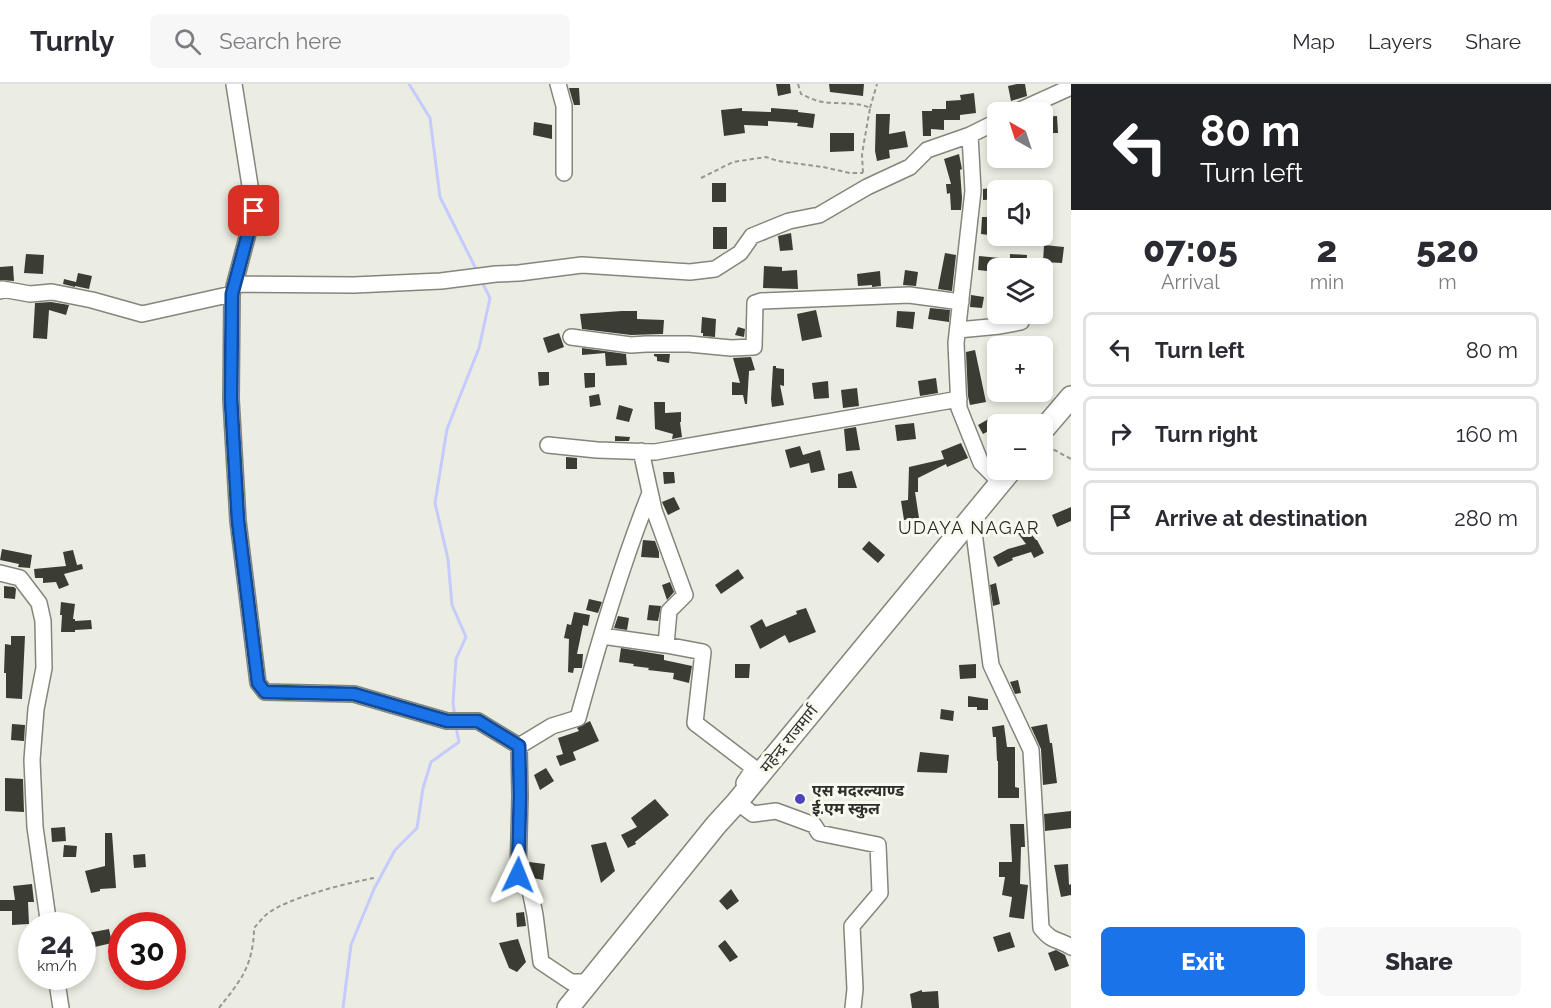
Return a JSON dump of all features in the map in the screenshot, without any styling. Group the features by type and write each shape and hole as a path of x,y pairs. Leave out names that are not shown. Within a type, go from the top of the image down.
{"highway":[{"path":"1053,418 1071,397"},
{"name":"महेन्द्र राजमार्ग","path":"568,1008 716,825 1002,480"}],"street":[{"path":"234,84 254,211 233,289 231,399 238,521 258,683 265,692 354,694 447,721 478,721 519,746"},
{"path":"558,84 564,106 564,173"},
{"path":"1038,102 1071,87"},
{"path":"0,291 2,289 30,294 52,292 142,314 233,289 441,281 582,265 690,272 715,268 740,253 752,236 789,221 819,215 865,180 910,167 927,150 987,126"},
{"path":"970,135 973,191 956,343 959,408 981,464 987,467"},
{"path":"571,337 631,345 689,344 731,348 754,347 755,303 761,301 909,295 961,302"},
{"path":"958,330 1010,324"},
{"path":"548,445 655,452 959,399"},
{"path":"640,451 654,510 685,595 669,611 666,645"},
{"path":"519,746 552,726 578,718 602,636 650,493"},
{"path":"972,517 991,664 1031,750 1041,928 1049,938 1071,947"},
{"path":"0,573 20,578 39,603 42,621 44,668 36,709 32,760 35,826 47,912"},
{"path":"602,636 703,652 695,723 754,768 716,825"},
{"path":"519,746 518,875 530,890 536,915 541,962 571,982 589,982"},
{"path":"737,802 753,814 776,811 814,825 819,833 878,844 880,893 852,926 855,989 853,1008"},
{"path":"58,990 61,1008"}],"path":[{"path":"798,84 801,94 820,102 845,105 864,104 870,108"},
{"path":"865,180 862,154 876,84"},
{"path":"701,178 733,162 766,157 850,173 865,180"},
{"path":"1053,450 1071,459"},
{"path":"219,1008 238,984 251,956 254,928 267,914 292,902 374,878"}],"building":[{"path":"776,84 790,84 791,93 778,96"},
{"path":"829,84 864,84 863,96 830,92"},
{"path":"1025,84 1027,96 1011,101 1008,86"},
{"path":"569,88 579,88 580,105 574,105"},
{"path":"974,93 976,113 960,115 960,120 944,120 944,130 931,129 931,136 923,136 922,111 946,109 946,101 961,100 960,95"},
{"path":"742,108 742,111 771,112 771,108 815,114 813,128 797,126 798,123 768,121 768,126 744,125 745,133 724,136 721,110"},
{"path":"876,114 890,114 889,134 905,131 908,147 889,150 890,158 877,161 875,151"},
{"path":"1053,116 1057,116 1058,133 1053,133"},
{"path":"534,122 552,125 552,139 533,135"},
{"path":"830,133 854,133 854,151 830,152"},
{"path":"959,154 962,169 960,170 961,210 951,210 950,193 947,194 946,184 951,184 944,159"},
{"path":"712,183 726,183 726,202 712,202"},
{"path":"983,189 987,189 987,200 983,200"},
{"path":"982,217 987,217 987,235 981,234"},
{"path":"713,227 727,227 727,249 713,249"},
{"path":"791,233 793,250 780,251 778,236"},
{"path":"1044,246 1064,247 1062,263 1053,263 1053,258 1043,258"},
{"path":"945,253 956,255 952,291 938,289"},
{"path":"26,254 44,255 43,274 24,273"},
{"path":"1010,254 1027,255 1027,258 1010,258"},
{"path":"979,256 1000,258 987,258 987,271 978,270"},
{"path":"13,266 14,281 0,280 0,267"},
{"path":"764,266 782,267 782,271 797,270 798,289 763,288"},
{"path":"905,270 918,272 916,286 903,285"},
{"path":"880,271 881,286 858,286 857,274"},
{"path":"78,273 92,276 89,289 63,284 64,279 76,282"},
{"path":"971,295 984,297 982,308 970,307"},
{"path":"51,302 69,305 66,315 49,310 47,339 33,338 35,303"},
{"path":"930,308 950,310 949,322 928,319"},
{"path":"816,310 822,337 802,341 797,314"},
{"path":"637,311 637,319 664,320 663,334 631,335 582,329 580,314"},
{"path":"897,311 915,312 913,329 896,327"},
{"path":"702,317 716,319 715,337 703,336 701,333"},
{"path":"738,327 745,329 744,337 735,335"},
{"path":"559,333 564,347 548,353 543,338"},
{"path":"582,348 626,354 627,365 606,366 605,353 582,355"},
{"path":"975,350 986,402 970,405 966,352"},
{"path":"654,354 670,354 669,363 657,361"},
{"path":"751,357 755,370 749,371 747,404 745,404 743,395 732,395 732,382 740,383 733,358"},
{"path":"773,366 784,369 784,386 780,385 784,405 772,407 771,399"},
{"path":"538,372 549,372 549,385 539,386"},
{"path":"584,373 595,373 595,387 585,388"},
{"path":"936,378 938,393 920,396 918,381"},
{"path":"828,381 829,398 814,399 812,383"},
{"path":"857,388 859,406 843,408 841,390"},
{"path":"599,394 601,405 590,407 589,396"},
{"path":"654,402 665,402 665,413 681,412 682,437 672,439 673,434 655,429"},
{"path":"619,405 633,409 629,422 616,419"},
{"path":"987,420 987,432 983,434 978,425"},
{"path":"914,423 916,439 897,441 895,425"},
{"path":"856,427 860,450 846,451 844,429"},
{"path":"615,436 630,437 629,441 615,441"},
{"path":"961,443 968,458 947,467 946,464 918,478 918,492 915,492 919,518 904,520 901,501 908,500 909,467 944,459 941,451"},
{"path":"800,446 803,455 820,450 825,470 811,473 809,463 790,468 785,450"},
{"path":"566,457 577,458 577,469 566,469"},
{"path":"852,471 857,488 838,488 838,474"},
{"path":"663,472 674,472 675,483 664,484"},
{"path":"674,497 680,509 668,515 662,502"},
{"path":"1071,507 1071,521 1057,527 1052,515"},
{"path":"1025,526 1044,553 1034,558 1031,552 1012,558 1013,560 998,567 993,557 1008,549 1026,544 1017,532"},
{"path":"643,540 655,541 659,558 641,557"},
{"path":"869,541 885,555 878,563 862,549"},
{"path":"2,549 32,555 30,568 18,567 19,564 0,560"},
{"path":"73,550 77,565 82,564 83,569 64,574 69,585 59,589 56,582 43,583 43,578 35,578 34,569 66,566 63,552"},
{"path":"738,569 744,578 721,594 715,585"},
{"path":"670,582 674,592 667,600 662,585"},
{"path":"996,583 1000,604 993,606 990,585"},
{"path":"4,586 16,589 15,599 4,598"},
{"path":"589,599 602,602 598,613 586,610"},
{"path":"61,602 75,604 73,619 75,621 91,620 92,629 61,632"},
{"path":"649,605 661,606 658,621 647,620"},
{"path":"806,608 816,632 789,643 785,635 760,649 750,626 762,619 766,627"},
{"path":"574,612 590,615 588,626 583,625 577,654 583,654 582,668 574,668 573,673 568,672 569,639 564,638 567,624 571,625"},
{"path":"618,616 629,618 627,630 614,628"},
{"path":"11,636 25,636 22,699 6,698 5,644 11,645"},
{"path":"621,648 664,655 664,660 692,666 689,683 673,679 674,673 648,670 649,668 619,662"},
{"path":"735,664 750,664 749,678 735,678"},
{"path":"976,664 976,678 960,679 959,665"},
{"path":"1018,680 1021,693 1015,694 1010,682"},
{"path":"968,696 988,699 988,710 968,707"},
{"path":"941,709 954,711 953,721 940,719"},
{"path":"590,721 599,741 573,752 576,760 560,766 556,756 563,754 558,738 579,731 577,728"},
{"path":"12,724 25,725 24,741 11,740"},
{"path":"1047,724 1057,783 1043,785 1041,749 1031,727"},
{"path":"1004,725 1007,747 1015,747 1015,787 1019,788 1019,798 998,798 996,737 993,737 992,727"},
{"path":"920,752 949,755 947,773 917,772"},
{"path":"546,768 554,781 540,790 534,775"},
{"path":"5,778 23,779 24,812 5,811"},
{"path":"655,799 669,815 635,842 636,844 628,848 621,835 637,827 631,818"},
{"path":"1071,811 1071,828 1045,831 1044,814"},
{"path":"1010,824 1024,824 1025,847 1021,847 1020,884 1028,885 1024,919 1009,917 1012,897 1002,895 1005,877 999,877 999,862 1012,862"},
{"path":"65,827 66,841 52,842 51,828"},
{"path":"105,833 112,833 116,888 100,889 100,891 91,893 85,871 105,866"},
{"path":"606,842 615,871 601,883 591,845"},
{"path":"64,845 77,846 76,857 63,857"},
{"path":"145,854 146,867 134,868 133,855"},
{"path":"529,862 545,864 543,880 533,878 528,872"},
{"path":"1068,864 1071,895 1061,897 1054,865"},
{"path":"32,884 34,902 28,902 28,912 18,912 18,925 12,925 12,911 0,911 0,900 15,900 13,886"},
{"path":"731,889 739,901 727,910 719,901"},
{"path":"524,912 526,926 517,927 516,913"},
{"path":"108,929 108,944 96,947 96,932"},
{"path":"1010,932 1015,947 998,952 993,937"},
{"path":"518,939 526,962 517,972 509,968 499,943"},
{"path":"725,940 738,957 730,962 718,946"},
{"path":"1056,950 1065,955 1069,966 1055,971 1048,953"},
{"path":"922,990 922,992 938,991 939,1008 912,1008 910,994"}],"waterway":[{"path":"409,84 430,118 440,197 477,271"},
{"path":"455,717 453,703 456,659 466,637 452,605 448,559 435,503 447,429 479,348 490,298 481,280"},
{"path":"343,1008 351,945 374,889 395,850 417,828 423,788 431,762 459,742 456,727"}],"place":[{"name":"एस मदरल्याण्ड ई.एम स्कुल","path":"800,799"}],"district":[{"name":"UDAYA NAGAR","path":"969,527"}],"route":[{"path":"254,211 232,294 231,399 238,521 258,683 265,692 354,694 447,721 478,721 519,746 518,875"}]}
